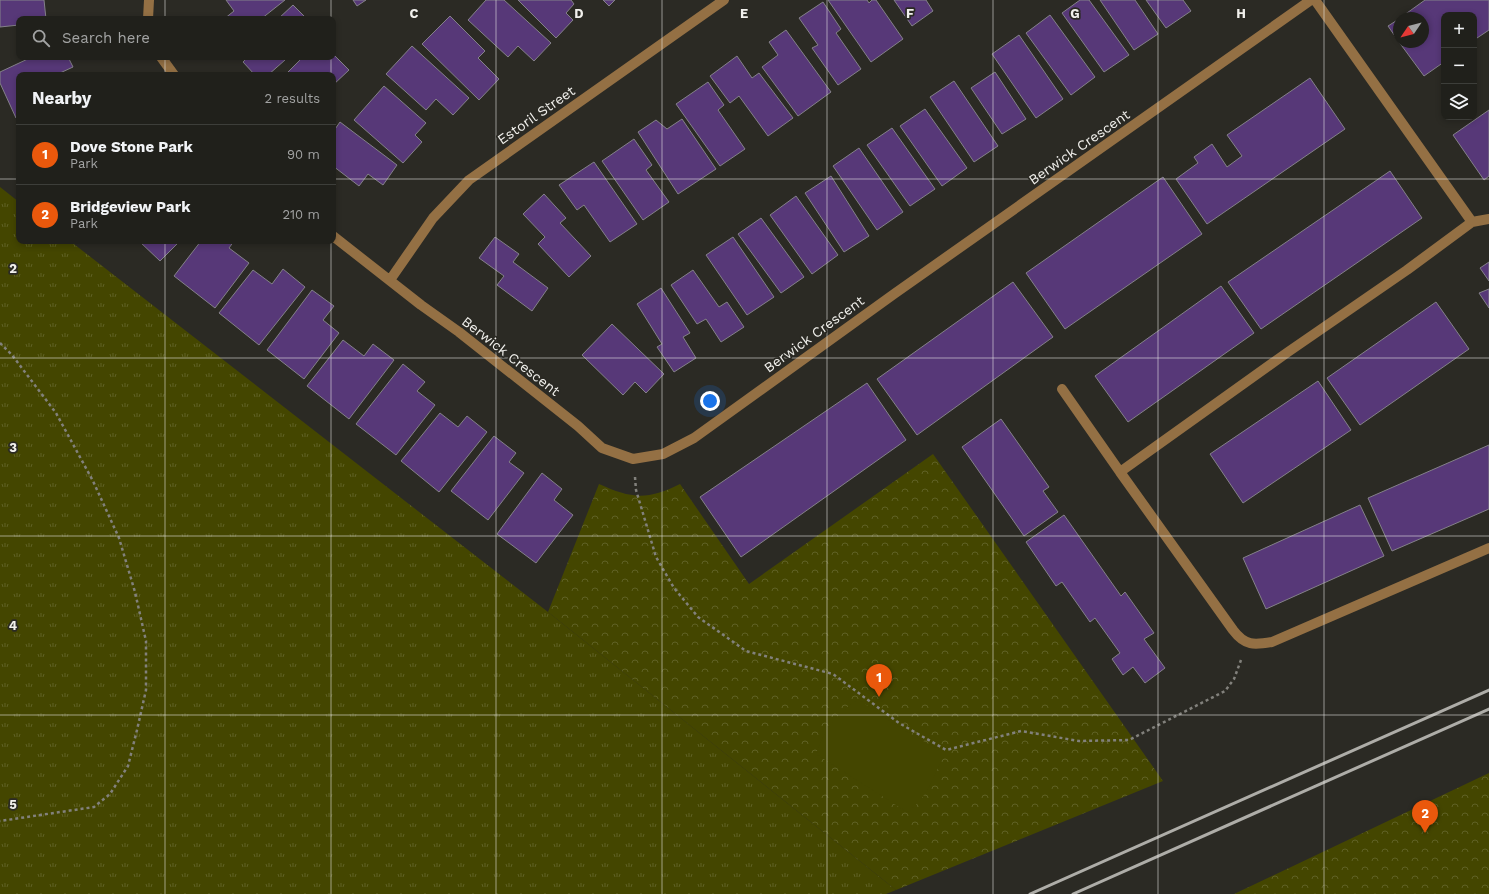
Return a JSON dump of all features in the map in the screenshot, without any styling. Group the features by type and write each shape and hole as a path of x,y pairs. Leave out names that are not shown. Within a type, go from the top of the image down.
{"street":[{"path":"148,16 149,0"},
{"name":"Estoril Street","path":"390,280 433,218 469,180 724,0"},
{"name":"Berwick Crescent","path":"336,238 421,306 459,332 572,421 602,448 634,459 662,454 694,438 894,294 1311,0"},
{"path":"1315,0 1472,222"},
{"path":"163,60 172,72"},
{"path":"1120,472 1181,427 1407,270 1472,222 1489,219"},
{"path":"1062,389 1233,630 1239,638 1249,644 1272,642 1489,548"}],"path":[{"path":"0,343 12,355 56,414 93,482 119,538 136,592 146,641 146,690 128,766 110,794 94,807 0,821"},
{"path":"634,459 636,490 656,557 674,588 698,617 746,651 833,674 899,723 946,750 1021,731 1079,741 1129,740 1225,691 1234,679 1249,644"}],"green space":[{"path":"0,187 16,200 16,244 74,244 548,612 896,890 886,894 0,894"},
{"path":"933,454 1163,781 896,890 548,612 599,484 630,495 639,496 658,493 680,484 749,584"},
{"path":"858,699 901,728 946,753 926,793 921,800 907,812 816,754 823,737 832,723 850,704"},
{"path":"1489,773 1489,894 1234,894"}],"building":[{"path":"0,0 44,0 46,16 16,16 16,25 0,27"},
{"path":"226,0 285,0 265,16 228,16 234,11"},
{"path":"353,0 366,0 357,6"},
{"path":"486,0 504,0 551,43 534,61 518,46 508,57 468,20"},
{"path":"518,0 571,0 574,4 566,13 573,20 556,38"},
{"path":"603,0 615,0 609,6"},
{"path":"828,0 867,0 869,3 872,0 876,0 903,39 871,62"},
{"path":"894,0 926,0 933,11 912,26"},
{"path":"1080,0 1089,0 1129,55 1104,72 1062,13"},
{"path":"1100,0 1135,0 1158,34 1134,50"},
{"path":"1146,0 1183,0 1191,11 1166,28"},
{"path":"1425,0 1489,0 1489,30 1477,38 1477,12 1441,12 1441,64 1424,76 1403,48 1429,48 1429,12 1408,12"},
{"path":"823,2 841,29 836,33 861,69 838,85 812,48 818,45 799,18"},
{"path":"293,5 304,16 281,16"},
{"path":"1050,15 1095,77 1071,95 1026,33"},
{"path":"450,16 485,51 478,58 499,79 479,100 422,44"},
{"path":"1393,23 1393,33 1388,26"},
{"path":"786,30 831,92 798,116 762,67 778,55 769,42"},
{"path":"1019,35 1063,99 1036,118 992,54"},
{"path":"412,46 469,98 453,115 436,99 426,110 386,74"},
{"path":"737,56 752,78 759,73 793,118 768,136 739,96 730,103 710,76"},
{"path":"336,57 349,70 336,82 336,72 288,72 300,60 336,60"},
{"path":"26,60 70,60 73,67 62,72 16,72 16,118 0,83 0,72"},
{"path":"245,60 285,60 271,72 252,72 243,62"},
{"path":"995,72 1026,119 1002,134 971,88"},
{"path":"1310,78 1345,129 1207,224 1176,179 1198,163 1194,157 1212,144 1227,167 1242,156 1227,135"},
{"path":"954,81 998,146 974,162 930,97"},
{"path":"708,82 724,105 718,110 745,149 720,166 676,104"},
{"path":"384,86 426,123 415,135 422,142 403,163 354,120"},
{"path":"925,109 967,168 942,186 900,126"},
{"path":"1489,110 1489,176 1484,180 1453,135 1475,120 1477,120 1477,118"},
{"path":"682,119 716,169 678,194 638,132 656,120 667,129"},
{"path":"340,122 397,165 383,185 368,174 359,186 336,168 336,128"},
{"path":"892,128 935,189 910,206 867,145"},
{"path":"634,139 652,165 646,170 669,202 643,220 602,161"},
{"path":"859,148 903,212 877,230 833,166"},
{"path":"594,162 637,224 610,242 584,205 577,210 559,185"},
{"path":"1390,171 1422,218 1261,329 1228,282"},
{"path":"831,176 869,236 844,252 805,193"},
{"path":"1163,177 1202,234 1065,329 1026,273"},
{"path":"544,194 566,218 560,223 591,256 569,277 538,244 545,237 523,214"},
{"path":"796,196 838,255 812,274 770,215"},
{"path":"761,218 804,277 781,293 738,234"},
{"path":"495,237 519,254 513,262 548,288 532,311 497,285 504,276 479,258"},
{"path":"733,237 774,297 747,315 706,255"},
{"path":"142,244 177,244 160,261"},
{"path":"199,244 232,244 229,248 249,263 215,308 174,276"},
{"path":"1489,262 1489,281 1480,268"},
{"path":"283,269 305,287 259,345 219,313 253,270 272,284"},
{"path":"693,270 719,307 727,302 744,327 721,342 706,319 697,324 671,285"},
{"path":"1013,282 1053,337 917,435 877,379"},
{"path":"1221,286 1254,333 1128,422 1095,376"},
{"path":"661,288 690,333 683,337 696,358 674,372 657,347 662,344 637,304"},
{"path":"1489,289 1489,308 1479,293"},
{"path":"312,290 334,306 323,320 339,333 304,379 267,350"},
{"path":"1436,302 1469,349 1360,425 1327,378"},
{"path":"612,324 664,374 646,393 635,382 623,395 582,355"},
{"path":"343,340 364,356 373,344 394,360 349,419 307,386"},
{"path":"403,364 425,382 417,391 435,405 396,455 356,424"},
{"path":"1318,381 1351,430 1243,503 1210,454"},
{"path":"867,383 906,440 741,557 700,497"},
{"path":"440,413 458,427 467,416 487,432 439,492 401,461"},
{"path":"1001,419 1049,487 1043,491 1058,512 1024,536 962,447"},
{"path":"494,436 516,453 509,462 524,473 488,520 451,491"},
{"path":"1489,445 1489,509 1392,551 1368,498"},
{"path":"542,473 562,489 554,500 573,515 536,563 497,534"},
{"path":"1360,505 1384,556 1266,609 1243,558"},
{"path":"1064,515 1121,596 1125,592 1154,633 1144,639 1165,668 1145,683 1133,667 1123,675 1112,659 1120,653 1095,618 1090,622 1062,582 1056,586 1026,542"}],"railway":[{"path":"1030,894 1489,690"},
{"path":"1073,894 1489,709"}],"place":[{"name":"Dove Stone Park","path":"879,697"},
{"name":"Bridgeview Park","path":"1425,833"}]}
